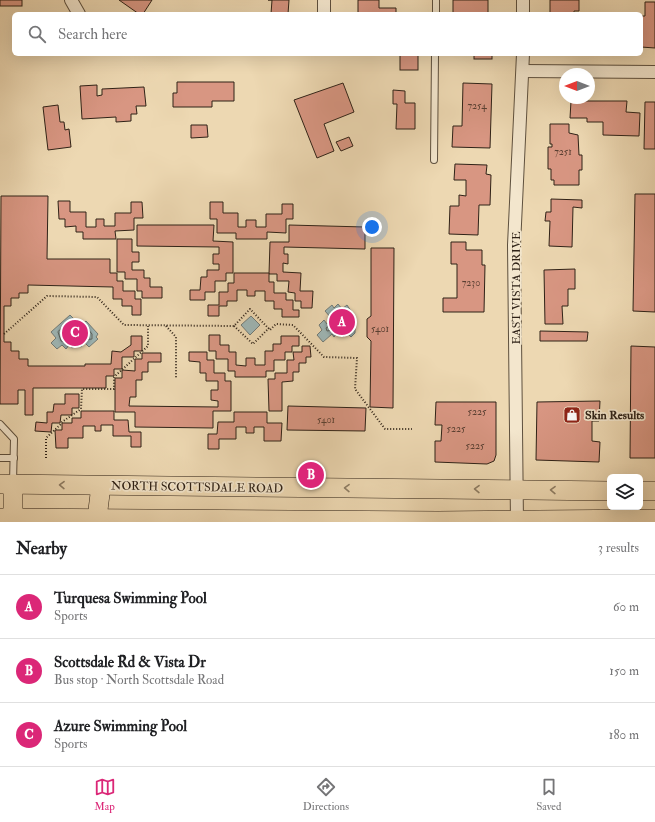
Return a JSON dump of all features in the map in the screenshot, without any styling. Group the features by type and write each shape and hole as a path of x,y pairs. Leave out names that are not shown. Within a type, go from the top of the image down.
{"main road":[{"name":"NORTH SCOTTSDALE ROAD","path":"7,484 607,491"},
{"path":"7,484 7,518 438,521 655,520"},
{"path":"97,518 101,486"},
{"path":"643,491 655,491"}],"street":[{"path":"71,0 79,12"},
{"path":"324,0 324,12"},
{"path":"523,0 523,12"},
{"name":"EAST VISTA DRIVE","path":"517,521 514,245 523,56"},
{"path":"523,71 655,72"}],"lane":[{"path":"436,0 436,12"},
{"path":"434,160 435,56"},
{"path":"0,424 14,439 14,458 7,484"},
{"path":"0,458 14,458"}],"path":[{"path":"4,334 47,296 97,297 124,325 234,326 253,344 269,328 270,330 276,324 293,324 324,357 357,358 355,389 385,429 412,429"},
{"path":"234,326 250,309 269,328"},
{"path":"46,458 46,438 62,422 81,409 82,389 114,389 114,377 148,346 148,325"},
{"path":"165,325 176,337 176,378"}],"water":[{"path":"338,304 342,309 347,305 351,311 349,314 355,323 355,333 351,337 347,333 343,337 338,332 334,337 332,334 323,342 317,335 322,330 319,325 324,320 327,324 332,319 325,311 332,305 334,308"},
{"path":"70,315 78,323 73,327 76,330 86,321 98,334 96,337 98,339 89,347 85,343 81,347 77,344 72,348 69,345 66,349 62,345 57,349 51,343 56,338 51,332"},
{"path":"251,316 260,325 250,335 241,325"}],"building":[{"path":"0,0 22,0 22,6 0,6"},
{"path":"119,0 152,0 144,12 136,12"},
{"path":"272,0 289,0 288,12 271,12"},
{"path":"358,0 379,0 379,8 396,8 396,12 358,12"},
{"path":"453,0 488,0 488,12 453,12"},
{"path":"550,0 579,0 579,11 550,12"},
{"path":"645,2 655,2 655,48 643,47 643,16 645,16"},
{"path":"400,56 418,56 418,70 400,70"},
{"path":"474,56 492,56 492,59 474,59"},
{"path":"177,82 234,82 234,101 212,101 212,107 173,107 173,93 177,93"},
{"path":"343,83 354,112 324,124 334,151 317,158 294,100"},
{"path":"463,83 492,84 490,148 452,147 453,126 462,126"},
{"path":"97,85 97,96 102,95 102,89 144,87 146,106 136,106 137,114 131,114 131,121 116,122 116,117 82,119 80,86"},
{"path":"393,90 405,91 405,103 415,103 415,129 396,129 397,104 393,104"},
{"path":"595,101 627,101 626,112 640,113 639,136 603,135 603,122 587,122 587,118 570,118 571,104 595,104"},
{"path":"645,102 655,102 655,149 644,149"},
{"path":"58,105 60,122 64,122 65,130 69,129 71,147 48,150 43,107"},
{"path":"550,124 569,124 569,133 578,135 579,155 582,155 582,170 579,170 579,185 554,185 554,180 551,180 551,169 548,169 548,147 552,147 552,144 550,144"},
{"path":"191,125 207,125 208,137 191,138"},
{"path":"349,137 353,146 341,151 336,142"},
{"path":"455,164 487,165 486,174 491,175 490,205 479,205 478,235 449,234 450,206 459,206 459,195 466,196 466,180 454,180"},
{"path":"635,194 655,194 655,312 633,311"},
{"path":"1,196 48,196 47,259 110,259 110,273 117,273 117,281 123,281 123,291 135,291 135,299 141,299 141,315 132,315 132,306 122,306 122,299 113,299 113,287 28,285 28,293 19,293 19,298 11,298 11,306 4,306 4,342 11,342 11,351 19,351 19,359 28,359 28,366 85,366 85,364 111,364 112,351 121,352 131,345 131,336 142,336 142,351 134,351 134,357 122,357 122,369 114,369 114,376 106,376 106,388 33,388 33,415 25,415 25,390 18,390 18,404 0,404"},
{"path":"551,199 582,200 582,208 573,207 572,247 549,246 550,221 545,221 546,212 551,212"},
{"path":"58,201 70,201 70,212 86,212 86,227 96,227 96,219 104,219 104,226 115,226 115,213 131,213 131,202 142,202 143,218 134,218 134,230 115,231 116,239 83,239 83,232 76,232 76,226 65,227 65,219 59,219"},
{"path":"210,202 223,202 223,213 238,213 238,227 246,227 246,220 256,220 256,227 266,227 266,214 282,214 282,204 293,204 293,219 286,219 286,233 267,232 267,239 236,239 236,233 217,233 217,219 210,219"},
{"path":"137,225 214,225 213,241 233,242 233,273 226,273 226,281 215,281 215,292 205,292 205,300 190,300 190,290 200,290 201,277 207,277 207,270 219,270 219,264 213,264 213,254 219,254 219,247 137,246"},
{"path":"289,225 365,227 365,249 284,247 284,254 288,254 288,264 283,263 283,272 301,273 300,291 313,291 312,308 301,308 301,301 295,301 295,293 288,292 289,281 277,281 277,274 269,274 270,242 289,242"},
{"path":"117,239 132,239 132,252 139,252 139,262 132,262 132,270 144,270 144,278 150,278 150,287 162,287 162,298 142,298 142,291 137,291 137,279 125,279 125,272 117,272"},
{"path":"451,242 466,242 466,250 482,250 482,265 485,265 484,312 443,312 443,298 457,298 457,264 451,264"},
{"path":"371,248 394,248 393,408 370,407 371,341 367,337 367,319 371,316"},
{"path":"575,269 575,289 568,289 568,306 562,306 563,324 545,324 544,270"},
{"path":"234,273 269,273 269,282 274,282 274,293 286,293 286,300 293,300 293,310 299,310 299,317 282,317 282,309 274,309 274,301 265,301 265,291 255,291 255,296 247,296 247,290 237,290 237,301 227,301 227,306 219,306 219,316 208,316 208,305 219,305 219,292 228,292 228,283 234,283"},
{"path":"540,331 588,332 587,341 540,341"},
{"path":"209,335 220,335 220,345 229,345 229,352 236,352 236,365 246,366 246,358 255,358 255,365 265,365 265,351 273,351 273,344 281,344 281,336 299,336 299,346 292,346 292,352 285,352 285,360 274,360 274,371 266,371 266,377 235,377 235,371 228,371 228,359 216,359 216,351 209,351"},
{"path":"302,346 310,346 311,357 306,357 306,363 299,363 299,372 293,372 293,381 282,382 282,411 269,411 268,379 275,379 275,373 287,373 287,360 294,360 293,352 302,352"},
{"path":"631,346 655,347 655,458 630,458"},
{"path":"189,352 207,352 207,360 214,360 214,373 225,373 225,381 231,381 231,411 213,411 213,428 135,427 135,412 115,412 115,378 122,378 122,370 135,371 135,359 142,359 142,353 161,353 161,362 148,362 148,372 142,372 142,380 136,380 136,397 130,397 129,406 218,407 218,401 211,400 211,390 218,390 218,381 206,381 206,373 200,373 200,362 189,361"},
{"path":"65,394 79,394 79,408 72,408 72,415 61,415 60,423 52,423 51,432 35,431 36,422 47,423 47,412 53,412 54,404 65,404"},
{"path":"600,401 599,421 592,421 592,441 600,442 599,462 536,460 537,402"},
{"path":"436,402 496,402 496,455 494,461 487,464 435,462 435,441 441,441 442,425 435,425"},
{"path":"288,406 366,408 365,431 287,430"},
{"path":"81,411 114,411 114,420 128,420 129,432 141,432 141,447 131,447 131,436 113,436 113,425 101,425 101,431 95,431 95,426 83,426 83,438 68,438 68,448 56,448 55,430 62,430 62,423 72,423 72,418 81,418"},
{"path":"234,412 267,412 267,423 282,423 281,441 264,441 264,427 254,427 254,433 246,433 246,427 236,427 236,439 219,439 219,449 208,449 208,434 217,434 218,422 234,422"}],"place":[{"name":"Turquesa Swimming Pool","path":"342,322"},
{"name":"Azure Swimming Pool","path":"75,333"},
{"name":"Skin Results","path":"572,415"},
{"name":"Scottsdale Rd & Vista Dr","path":"311,475"}]}
